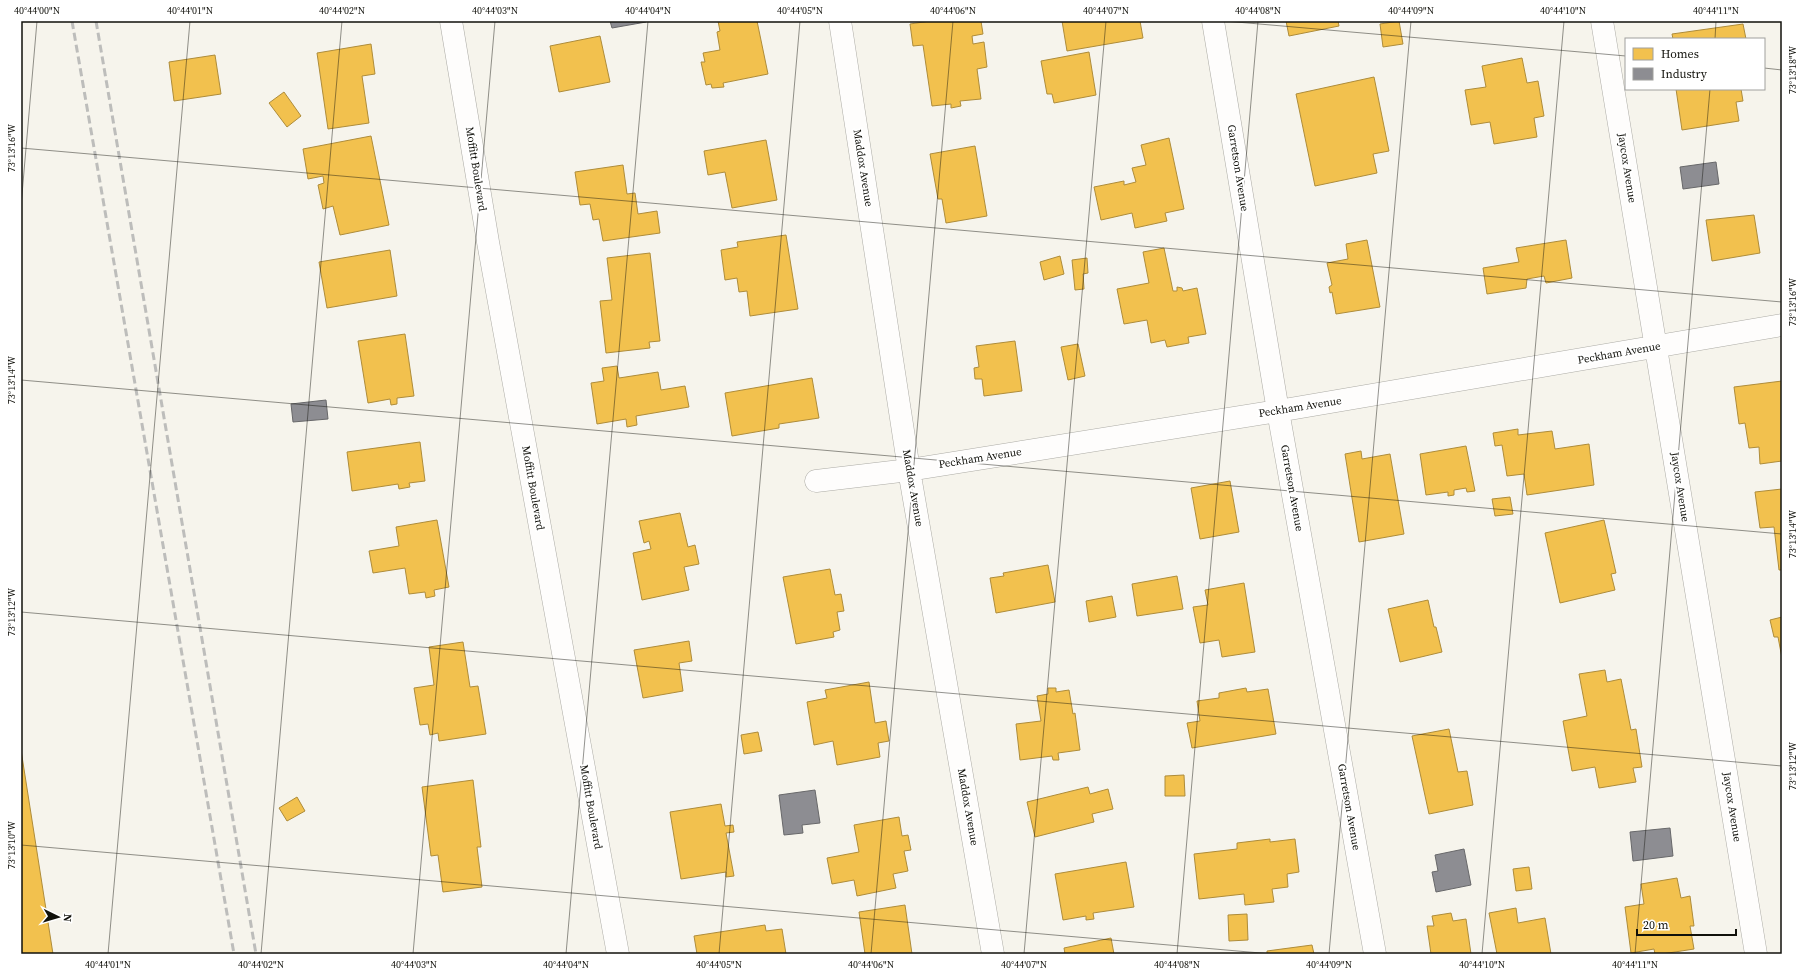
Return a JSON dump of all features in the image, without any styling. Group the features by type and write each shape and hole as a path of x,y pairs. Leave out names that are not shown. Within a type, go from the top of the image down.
{"street":[{"name":"Moffitt Boulevard","path":"451,21 488,242 618,954"},
{"name":"Maddox Avenue","path":"840,21 909,470 993,954"},
{"name":"Garretson Avenue","path":"1213,21 1278,410 1375,954"},
{"name":"Jaycox Avenue","path":"1602,21 1756,954"},
{"name":"Peckham Avenue","path":"816,481 909,470 1278,410 1782,325"}],"building: Homes":[{"path":"718,21 757,21 768,74 723,83 724,87 712,88 711,84 706,85 701,62 705,62 703,53 720,50 717,32 720,31"},
{"path":"930,21 981,21 983,34 972,36 973,44 984,42 987,67 977,69 981,99 960,101 961,106 951,108 951,104 932,106 923,45 913,46 910,24"},
{"path":"1062,21 1140,21 1143,38 1067,51"},
{"path":"1286,21 1338,21 1339,26 1289,36"},
{"path":"1399,21 1403,44 1383,47 1380,24"},
{"path":"1743,24 1746,38 1673,38 1672,34"},
{"path":"600,36 610,82 559,92 550,46"},
{"path":"371,44 375,74 362,76 369,123 328,129 317,53"},
{"path":"1089,52 1096,95 1054,103 1052,94 1047,94 1041,61"},
{"path":"215,55 221,94 174,101 169,62"},
{"path":"1522,58 1527,83 1538,81 1544,116 1534,118 1537,137 1494,144 1490,122 1471,125 1465,90 1486,87 1482,66"},
{"path":"1374,77 1389,151 1373,154 1377,173 1315,186 1296,94"},
{"path":"1676,90 1741,90 1743,101 1736,102 1739,121 1682,130"},
{"path":"284,92 301,116 287,127 269,103"},
{"path":"371,136 389,225 340,235 333,206 323,209 318,185 324,183 323,176 308,179 303,149"},
{"path":"1169,138 1184,209 1165,213 1167,221 1135,228 1132,213 1101,220 1094,187 1124,181 1124,185 1136,182 1132,168 1146,165 1141,145"},
{"path":"766,140 777,200 732,208 725,172 708,175 704,151"},
{"path":"975,146 987,216 946,223 942,199 938,199 930,154"},
{"path":"623,165 627,194 635,193 638,214 657,211 660,233 603,241 599,219 593,220 590,204 580,205 575,172"},
{"path":"1754,215 1760,253 1712,261 1706,220"},
{"path":"786,235 798,309 750,316 747,291 739,292 737,278 725,280 721,250 738,247 737,242"},
{"path":"1367,240 1380,307 1336,314 1332,292 1330,293 1329,287 1332,285 1327,263 1348,259 1346,244"},
{"path":"1566,240 1572,278 1546,283 1544,276 1527,279 1526,288 1487,294 1483,268 1519,262 1516,248"},
{"path":"1164,248 1173,291 1177,291 1177,287 1182,288 1183,291 1197,288 1206,334 1188,337 1189,343 1167,347 1165,340 1151,343 1147,320 1124,324 1117,289 1149,283 1143,252"},
{"path":"390,250 397,296 327,308 319,262"},
{"path":"650,253 660,341 649,342 650,348 606,353 600,301 612,300 607,258"},
{"path":"1060,256 1064,274 1044,280 1040,262"},
{"path":"1087,258 1088,273 1083,274 1084,289 1075,290 1072,260"},
{"path":"405,334 414,396 397,398 397,404 391,405 390,399 368,403 358,341"},
{"path":"1015,341 1022,391 984,396 982,379 975,379 974,368 979,367 976,346"},
{"path":"1078,344 1085,376 1068,380 1061,347"},
{"path":"617,366 619,378 658,372 661,390 685,386 689,407 636,416 637,425 627,427 626,419 597,424 591,383 604,381 602,368"},
{"path":"812,378 819,418 779,424 779,428 732,436 725,393"},
{"path":"1782,381 1782,461 1760,464 1759,447 1749,448 1745,423 1739,424 1734,387"},
{"path":"1518,429 1518,435 1552,431 1555,449 1589,444 1594,485 1527,495 1524,474 1507,476 1502,445 1495,446 1493,433"},
{"path":"420,442 425,481 409,483 410,487 399,489 398,484 352,491 347,452"},
{"path":"1466,446 1475,491 1467,492 1466,488 1454,490 1454,495 1448,496 1448,492 1426,495 1420,454"},
{"path":"1361,451 1362,459 1390,454 1404,534 1359,542 1345,454"},
{"path":"1230,481 1239,532 1200,539 1191,488"},
{"path":"1782,489 1782,570 1779,570 1774,527 1760,528 1755,492"},
{"path":"1510,497 1513,514 1495,516 1492,499"},
{"path":"680,513 688,547 695,545 699,564 684,567 689,590 642,600 633,553 651,549 649,541 644,543 639,521"},
{"path":"437,520 449,587 434,590 435,596 426,598 425,592 409,594 405,568 373,573 369,551 399,546 396,527"},
{"path":"1604,520 1616,573 1611,574 1615,590 1560,603 1545,533"},
{"path":"1048,565 1055,602 996,613 990,578 1004,576 1003,573"},
{"path":"830,569 835,595 841,594 844,611 837,612 840,630 833,632 834,637 796,644 783,577"},
{"path":"1177,576 1183,609 1137,616 1132,584"},
{"path":"1244,583 1255,652 1222,657 1219,640 1200,643 1193,607 1208,605 1205,590"},
{"path":"1112,596 1116,617 1089,622 1086,601"},
{"path":"1428,600 1434,627 1436,627 1442,652 1400,662 1388,609"},
{"path":"1782,617 1782,658 1778,637 1774,637 1770,620"},
{"path":"689,641 692,661 679,663 683,691 643,698 634,650"},
{"path":"463,642 470,687 478,686 486,734 439,741 438,733 430,735 428,724 420,725 414,688 434,685 429,647"},
{"path":"1605,670 1607,682 1621,679 1631,730 1636,729 1642,767 1633,768 1636,782 1599,788 1595,767 1572,771 1563,721 1587,716 1579,674"},
{"path":"869,682 875,723 886,721 889,741 878,743 880,757 837,765 833,741 814,745 807,702 827,698 825,690"},
{"path":"1048,688 1056,688 1056,692 1069,690 1073,714 1075,713 1080,750 1058,753 1059,760 1053,760 1052,756 1020,760 1016,724 1041,721 1037,696 1048,694"},
{"path":"1246,688 1247,692 1268,689 1276,734 1192,748 1187,723 1200,721 1197,701 1219,698 1219,693"},
{"path":"1449,729 1458,772 1467,771 1473,805 1429,814 1412,736"},
{"path":"758,732 762,751 744,754 741,735"},
{"path":"21,750 53,954 21,954"},
{"path":"1184,775 1185,796 1165,796 1165,776"},
{"path":"473,780 481,847 477,847 482,887 443,892 438,855 431,856 422,787"},
{"path":"1088,787 1090,794 1108,789 1113,809 1092,814 1094,822 1035,837 1027,802"},
{"path":"297,797 305,811 287,821 279,808"},
{"path":"721,804 725,826 733,825 734,832 726,833 734,876 726,877 726,872 681,879 670,812"},
{"path":"899,817 902,836 908,835 911,850 904,851 908,871 893,874 896,888 857,896 854,880 832,884 827,858 859,852 854,825"},
{"path":"1270,839 1270,842 1295,839 1299,872 1287,874 1288,887 1272,889 1274,902 1245,905 1244,894 1199,899 1194,854 1237,849 1237,843"},
{"path":"1126,862 1134,907 1093,913 1094,919 1086,920 1086,916 1063,920 1055,874"},
{"path":"1529,867 1532,889 1516,891 1513,869"},
{"path":"1677,878 1681,898 1690,896 1694,926 1690,926 1694,949 1662,954 1655,954 1654,949 1631,953 1625,907 1644,904 1641,884"},
{"path":"905,905 912,954 865,954 859,912"},
{"path":"1516,908 1518,923 1545,918 1551,954 1497,954 1489,913"},
{"path":"1451,913 1453,921 1466,919 1471,954 1431,954 1427,926 1434,926 1432,916"},
{"path":"1247,914 1248,940 1229,941 1228,915"},
{"path":"765,925 766,931 782,929 786,954 697,954 694,936"},
{"path":"1111,938 1114,954 1065,954 1064,948"},
{"path":"1312,945 1314,954 1267,954 1267,951"}],"building: Industry":[{"path":"610,21 646,21 646,22 612,28"},
{"path":"1716,162 1719,184 1683,189 1680,167"},
{"path":"326,400 328,419 293,422 291,404"},
{"path":"815,790 820,823 802,825 803,833 784,835 779,795"},
{"path":"1670,828 1673,856 1633,861 1630,832"},
{"path":"1464,849 1471,885 1436,892 1432,872 1438,871 1435,855"}],"railway":[{"path":"72,21 234,954"},
{"path":"96,21 256,954"}]}
